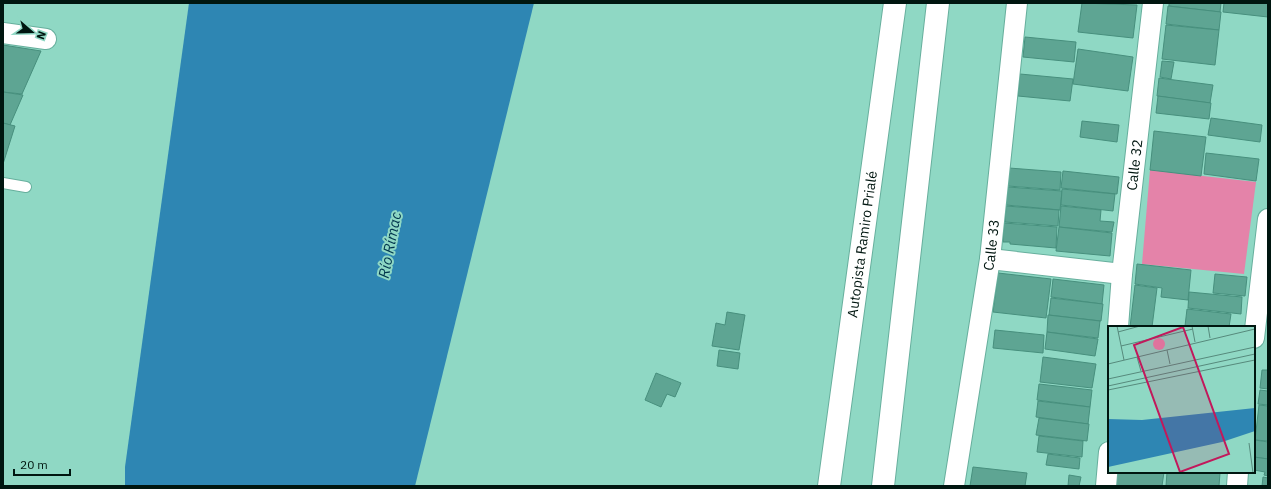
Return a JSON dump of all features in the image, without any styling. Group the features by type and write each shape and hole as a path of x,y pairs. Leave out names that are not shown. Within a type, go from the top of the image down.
{"highway":[{"name":"Autopista Ramiro Prialé","path":"829,486 895,3"},
{"path":"883,486 938,3"}],"street":[{"name":"Calle 33","path":"954,486 990,259 1017,3"},
{"name":"Calle 32","path":"1118,326 1122,274 1153,3"},
{"path":"3,33 46,39"},
{"path":"1255,329 1268,218"},
{"path":"990,259 1122,274"},
{"path":"1106,486 1108,463"},
{"path":"1237,486 1238,473"}],"lane":[{"path":"3,183 26,187"}],"shaded area":[{"path":"1150,170 1256,182 1244,274 1142,264"}],"water":[{"name":"Río Rímac","path":"189,3 534,3 415,486 125,486 125,467"}],"building":[{"path":"1082,3 1137,5 1133,38 1078,32"},
{"path":"1169,3 1221,3 1220,12 1169,6"},
{"path":"1224,3 1268,3 1268,17 1223,12"},
{"path":"1168,6 1221,12 1219,30 1166,24"},
{"path":"1166,25 1219,30 1215,65 1162,59"},
{"path":"1025,37 1076,42 1074,62 1023,57"},
{"path":"3,45 41,51 22,94 3,92"},
{"path":"1078,49 1133,57 1128,91 1073,84"},
{"path":"1162,61 1174,62 1171,79 1160,77"},
{"path":"1020,74 1073,79 1070,101 1018,96"},
{"path":"1159,78 1213,85 1210,103 1157,96"},
{"path":"3,92 23,95 10,125 3,123"},
{"path":"1158,96 1211,103 1209,119 1156,113"},
{"path":"1211,118 1262,125 1260,142 1208,135"},
{"path":"1082,121 1119,125 1117,142 1080,137"},
{"path":"3,123 15,126 3,164"},
{"path":"1154,131 1206,137 1201,176 1150,170"},
{"path":"1206,153 1259,159 1256,181 1204,174"},
{"path":"1009,168 1061,172 1060,190 1008,186"},
{"path":"1063,171 1119,177 1117,194 1061,188"},
{"path":"1008,187 1062,191 1060,210 1006,205"},
{"path":"1062,189 1115,194 1113,211 1061,205"},
{"path":"1006,206 1059,210 1058,226 1005,222"},
{"path":"1061,206 1101,210 1100,221 1114,222 1112,232 1059,227"},
{"path":"1004,223 1057,227 1056,248 1003,242"},
{"path":"1059,227 1112,233 1110,256 1056,251"},
{"path":"1137,264 1191,270 1188,300 1161,297 1162,288 1135,284"},
{"path":"998,273 1051,279 1046,318 993,312"},
{"path":"1215,274 1247,277 1245,296 1213,293"},
{"path":"1053,279 1104,285 1102,304 1051,297"},
{"path":"1135,285 1157,288 1152,326 1130,326"},
{"path":"1189,292 1242,297 1241,314 1188,308"},
{"path":"1051,298 1103,304 1101,321 1049,315"},
{"path":"1187,309 1231,314 1229,326 1185,326"},
{"path":"727,312 745,315 739,350 712,346 716,323 725,325"},
{"path":"1048,315 1100,321 1098,338 1047,332"},
{"path":"995,330 1044,335 1043,353 993,348"},
{"path":"1047,332 1098,339 1095,356 1045,349"},
{"path":"719,350 740,353 738,369 717,366"},
{"path":"1043,357 1096,364 1092,388 1040,382"},
{"path":"1262,370 1268,370 1268,389 1260,388"},
{"path":"656,373 681,383 675,397 667,394 661,407 645,400"},
{"path":"1039,384 1092,390 1090,407 1037,400"},
{"path":"1260,390 1268,391 1268,405 1258,404"},
{"path":"1038,401 1090,407 1088,424 1036,417"},
{"path":"1259,405 1268,406 1268,441 1255,440"},
{"path":"1039,418 1089,424 1087,441 1036,435"},
{"path":"1039,436 1083,441 1082,457 1037,452"},
{"path":"1255,440 1268,442 1268,459 1255,457"},
{"path":"1048,454 1080,458 1079,469 1046,465"},
{"path":"1255,457 1268,459 1268,476 1264,475 1265,472 1255,470"},
{"path":"973,467 1027,473 1025,486 970,486"},
{"path":"1113,473 1164,473 1162,486 1111,486"},
{"path":"1167,473 1220,473 1219,486 1166,486"},
{"path":"1069,475 1081,477 1079,486 1068,486"},
{"path":"1263,477 1268,478 1268,486 1262,486"}]}
